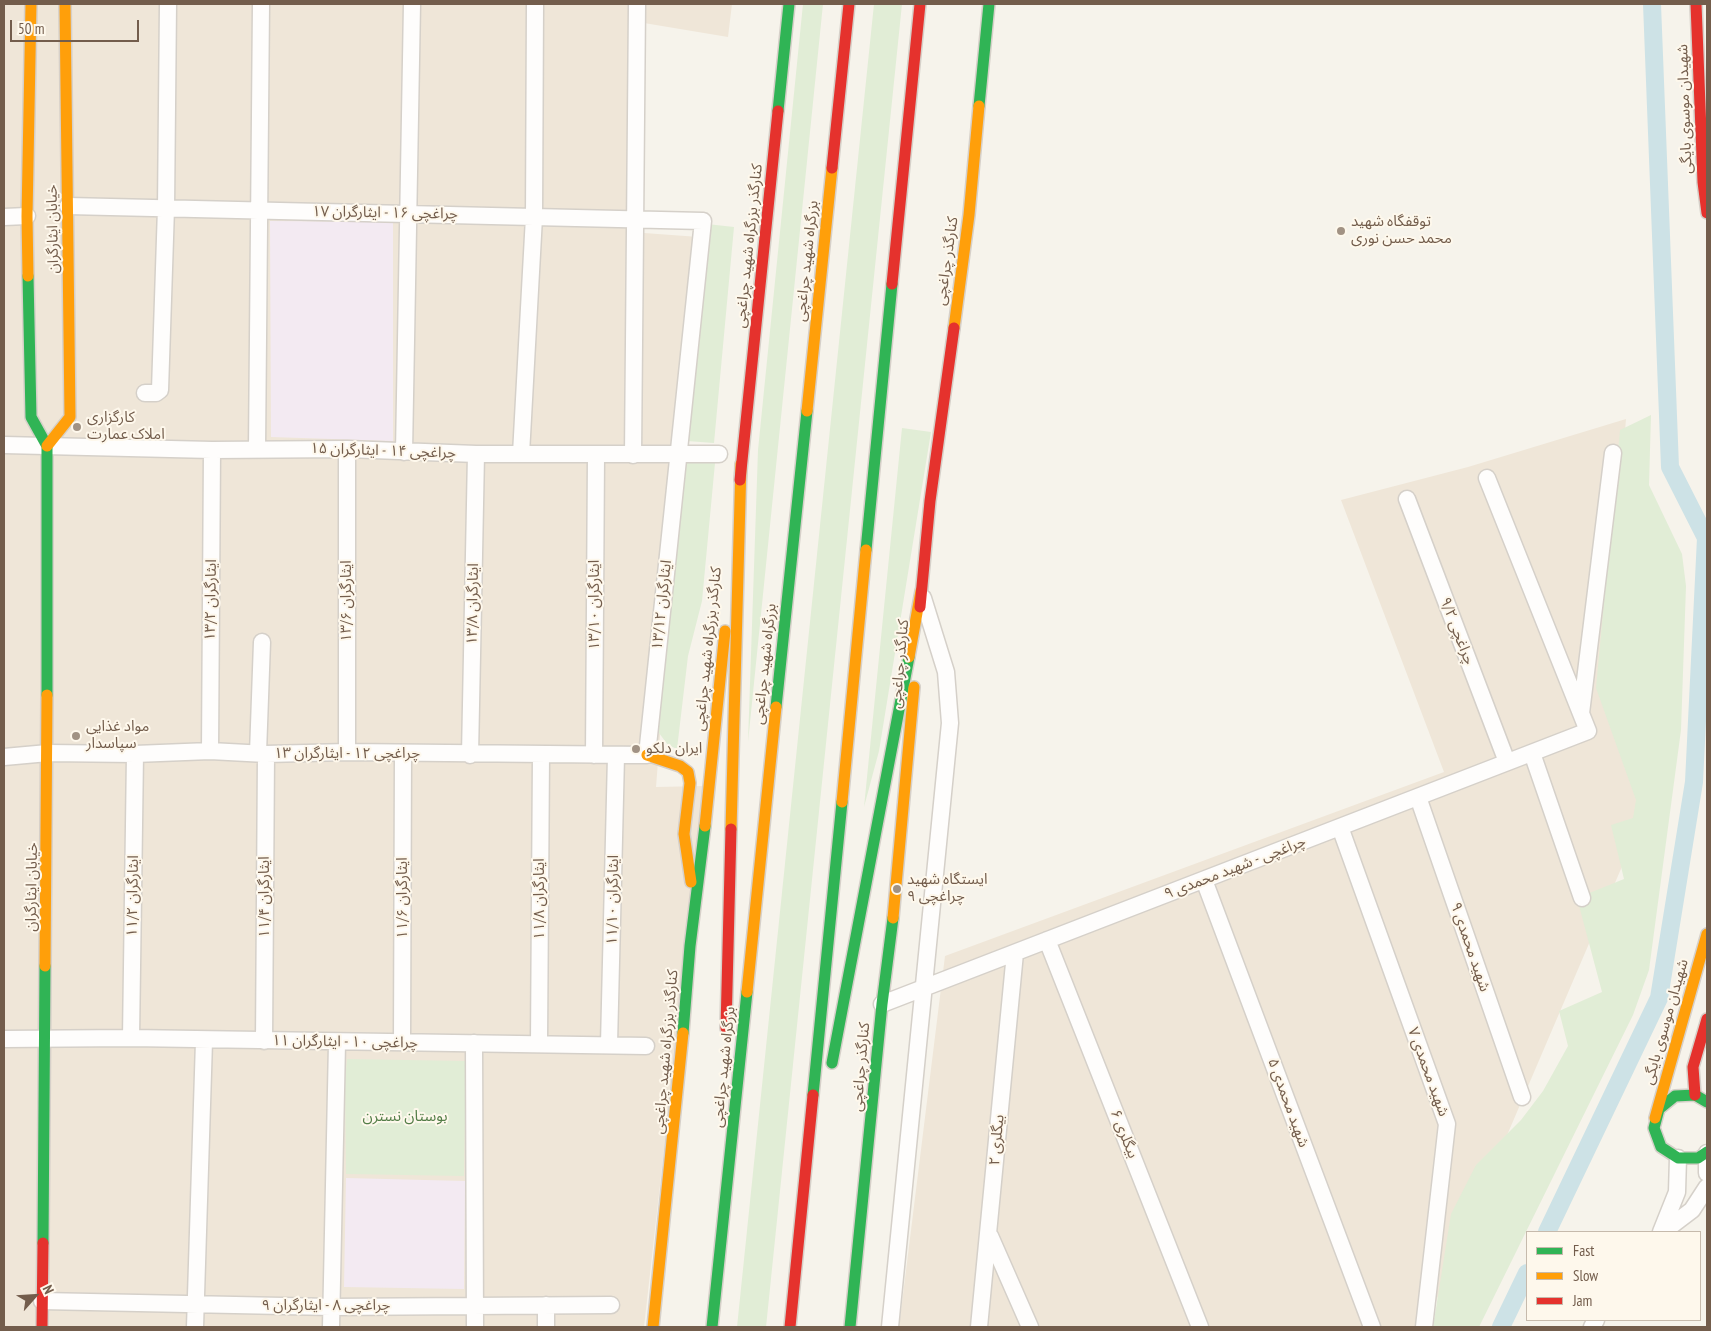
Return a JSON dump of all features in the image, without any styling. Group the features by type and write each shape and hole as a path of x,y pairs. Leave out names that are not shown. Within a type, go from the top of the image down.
{"main road":[{"name":"خیابان ایثارگران","path":"31,4 27,216 31,417 47,446 48,753 42,1327"},
{"name":"خیابان ایثارگران","path":"47,446 70,417 65,4"},
{"name":"کنارگذر بزرگراه شهید چراغچی","path":"654,1327 696,900 711,777 741,464 789,4"},
{"name":"بزرگراه شهید چراغچی","path":"712,1327 849,4"},
{"path":"790,1327 920,4"},
{"name":"کنارگذر چراغچی","path":"850,1327 882,1004 897,889 930,501 968,215 989,4"},
{"name":"شهیدان موسوی بایگی","path":"1696,4 1702,182 1707,213"},
{"path":"726,1040 741,464"},
{"path":"831,1072 921,591"},
{"path":"647,755 680,766 688,772 690,783 684,834 686,863 696,900"},
{"name":"شهیدان موسوی بایگی","path":"1655,1118 1707,934"},
{"path":"1703,1099 1693,1067 1707,1018"},
{"path":"720,1249 724,1090"},
{"path":"1703,1099 1685,1094 1670,1098 1659,1109 1655,1118 1655,1133 1661,1147 1678,1158 1688,1160 1707,1152"},
{"path":"799,1239 823,1111"}],"street":[{"path":"145,393 156,393 160,390 166,208 168,4"},
{"path":"257,449 261,4"},
{"path":"404,452 410,214 412,4"},
{"path":"521,454 534,217 535,4"},
{"path":"633,455 637,4"},
{"name":"چراغچی ۱۶ - ایثارگران ۱۷","path":"68,206 703,221"},
{"path":"4,216 27,216"},
{"name":"ایثارگران ۱۳/۱۲","path":"647,755 703,221"},
{"name":"چراغچی ۱۴ - ایثارگران ۱۵","path":"4,445 212,450 347,449 596,456 719,454"},
{"name":"ایثارگران ۱۳/۶","path":"347,449 347,752"},
{"name":"ایثارگران ۱۳/۲","path":"210,751 212,450"},
{"path":"1581,715 1613,453"},
{"name":"ایثارگران ۱۳/۸","path":"470,754 476,454"},
{"name":"ایثارگران ۱۳/۱۰","path":"594,755 596,456"},
{"path":"1487,478 1581,715"},
{"name":"۹/۲ چراغچی","path":"1407,499 1506,762"},
{"path":"890,1327 950,723 946,672 921,591"},
{"name":"ایثارگران ۱۱/۴","path":"262,642 264,1041"},
{"name":"۹ چراغچی - شهید محمدی","path":"882,1004 1588,731 1581,715"},
{"name":"چراغچی ۱۲ - ایثارگران ۱۳","path":"4,757 48,753 135,754 210,751 262,753 647,755"},
{"path":"1532,753 1582,898"},
{"name":"ایثارگران ۱۱/۲","path":"131,1038 135,754"},
{"name":"ایثارگران ۱۱/۶","path":"402,1042 403,754"},
{"name":"ایثارگران ۱۱/۸","path":"539,1043 541,755"},
{"name":"ایثارگران ۱۱/۱۰","path":"609,1044 616,756"},
{"name":"شهید محمدی ۹","path":"1418,797 1522,1097"},
{"name":"شهید محمدی ۷","path":"1340,827 1448,1124 1424,1327"},
{"name":"شهید محمدی ۵","path":"1204,880 1372,1327"},
{"name":"بیگلری ۶","path":"1047,940 1200,1327"},
{"name":"بیگلری ۲","path":"979,1327 1015,953"},
{"name":"چراغچی ۱۰ - ایثارگران ۱۱","path":"4,1039 131,1038 204,1041 539,1043 646,1046"},
{"path":"195,1327 204,1041"},
{"path":"331,1327 337,1043"},
{"path":"474,1043 475,1327"},
{"path":"1707,1152 1707,1173"},
{"path":"1662,1231 1677,1192 1678,1158"},
{"path":"1663,1231 1692,1210 1707,1187"},
{"path":"989,1234 1030,1327"},
{"name":"چراغچی ۸ - ایثارگران ۹","path":"42,1301 331,1307 611,1304"},
{"path":"546,1305 546,1327"}],"shaded area":[{"path":"4,4 732,4 728,37 638,22 644,233 699,237 656,787 705,786 644,1327 4,1327"},
{"path":"270,221 393,222 393,441 271,437"},
{"path":"1626,419 1604,693 1647,808 1425,1327 899,1327 945,956 1444,772 1341,500 1468,467"},
{"path":"346,1178 465,1181 464,1289 344,1287"}],"green space":[{"path":"803,4 823,4 748,742 758,450"},
{"path":"874,4 902,4 766,1327 737,1327"},
{"path":"707,224 734,227 714,443 687,441"},
{"path":"1651,415 1649,485 1682,554 1686,586 1681,730 1649,970 1633,1015 1479,1327 1433,1327 1451,1214 1476,1165 1521,1120 1543,1091 1568,1046 1559,1011 1602,992 1577,898 1624,879 1611,825 1633,818 1636,800 1596,688 1620,430"},
{"path":"902,428 931,432 879,751 864,807"},
{"path":"682,461 715,463 702,601 688,656 677,749 668,745 659,733 659,711"},
{"name":"بوستان نسترن","path":"347,1059 466,1061 464,1176 346,1174 345,1080"}],"waterway":[{"path":"1547,1231 1659,998 1694,782 1706,538 1670,467 1652,4"},
{"path":"1501,1327 1526,1275"}],"traffic: fast":[{"path":"778,111 789,4"},
{"path":"979,106 989,4"},
{"path":"28,276 31,417 47,446 47,695"},
{"path":"866,550 892,284"},
{"path":"776,707 807,411"},
{"path":"832,1063 909,657"},
{"path":"813,1095 842,802"},
{"path":"683,1033 690,946 705,826"},
{"path":"850,1327 882,1004 893,918"},
{"path":"43,1243 45,966"},
{"path":"712,1327 747,992"},
{"path":"1707,1102 1695,1095 1675,1096 1659,1109 1654,1128 1661,1147 1678,1158 1698,1158 1707,1152"}],"traffic: slow":[{"path":"28,276 27,216 31,4"},
{"path":"47,446 70,417 65,4"},
{"path":"954,328 969,215 979,106"},
{"path":"807,411 832,168"},
{"path":"731,829 741,464"},
{"path":"842,802 866,550"},
{"path":"909,657 921,591"},
{"path":"705,826 725,631"},
{"path":"893,918 914,687"},
{"path":"45,966 47,695"},
{"path":"747,992 776,707"},
{"path":"647,755 680,766 688,772 690,783 684,834 691,882"},
{"path":"1655,1118 1707,934"},
{"path":"653,1327 683,1033"}],"traffic: jam":[{"path":"832,168 849,4"},
{"path":"892,284 920,4"},
{"path":"1696,4 1703,182 1707,213"},
{"path":"740,480 778,111"},
{"path":"920,607 930,501 954,328"},
{"path":"726,1028 731,829"},
{"path":"1695,1095 1693,1067 1707,1019"},
{"path":"790,1327 813,1095"},
{"path":"42,1327 43,1243"}],"place":[{"name":"توقفگاه شهید محمد حسن نوری","path":"1341,231"},
{"name":"کارگزاری املاک عمارت","path":"77,427"},
{"name":"مواد غذایی سپاسدار","path":"76,736"},
{"name":"ایران دلکو","path":"636,749"},
{"name":"ایستگاه شهید چراغچی ۹","path":"897,889"}]}
